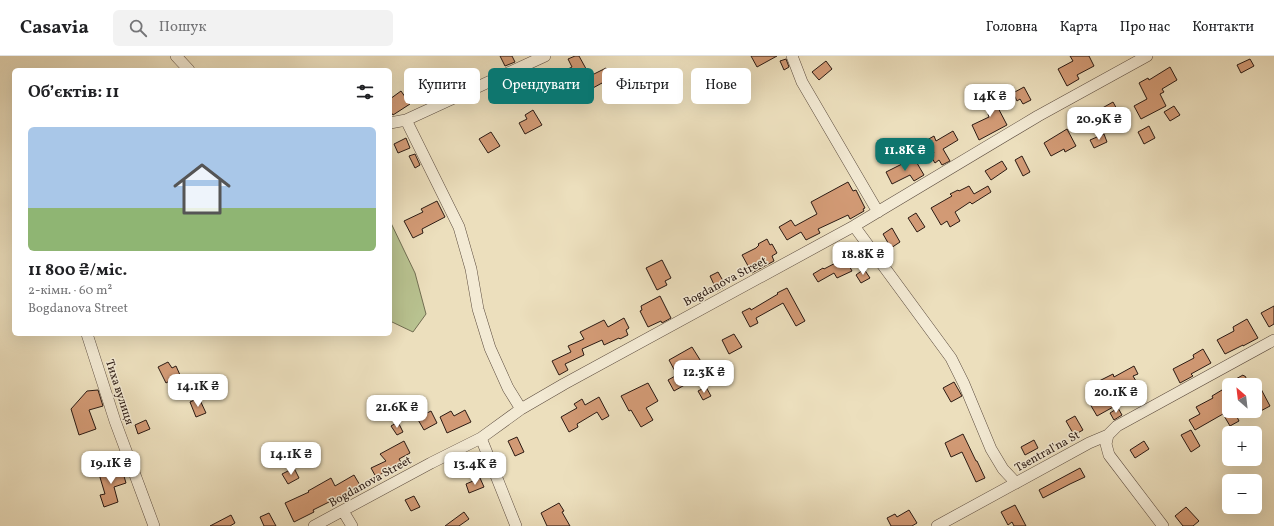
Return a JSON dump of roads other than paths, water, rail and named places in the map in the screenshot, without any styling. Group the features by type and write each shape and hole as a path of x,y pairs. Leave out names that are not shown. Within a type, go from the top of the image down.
{"street":[{"path":"176,56 187,68"},
{"path":"392,123 406,120 545,56"},
{"path":"792,56 802,82 878,212"},
{"name":"Bogdanova Street","path":"314,526 480,438 521,410 628,348 854,226 1038,116 1147,56"},
{"path":"406,120 459,227 471,269 478,310 490,348 508,388 521,410"},
{"path":"854,226 951,358 992,449 1003,469 1016,483"},
{"name":"Тиха вулиця","path":"88,336 115,421 154,526"},
{"name":"Tsentral'na St","path":"937,526 1089,443 1108,435 1117,426 1274,340"},
{"path":"1108,435 1106,444 1109,455 1163,526"},
{"path":"480,438 516,526"},
{"path":"343,511 352,526"}]}
